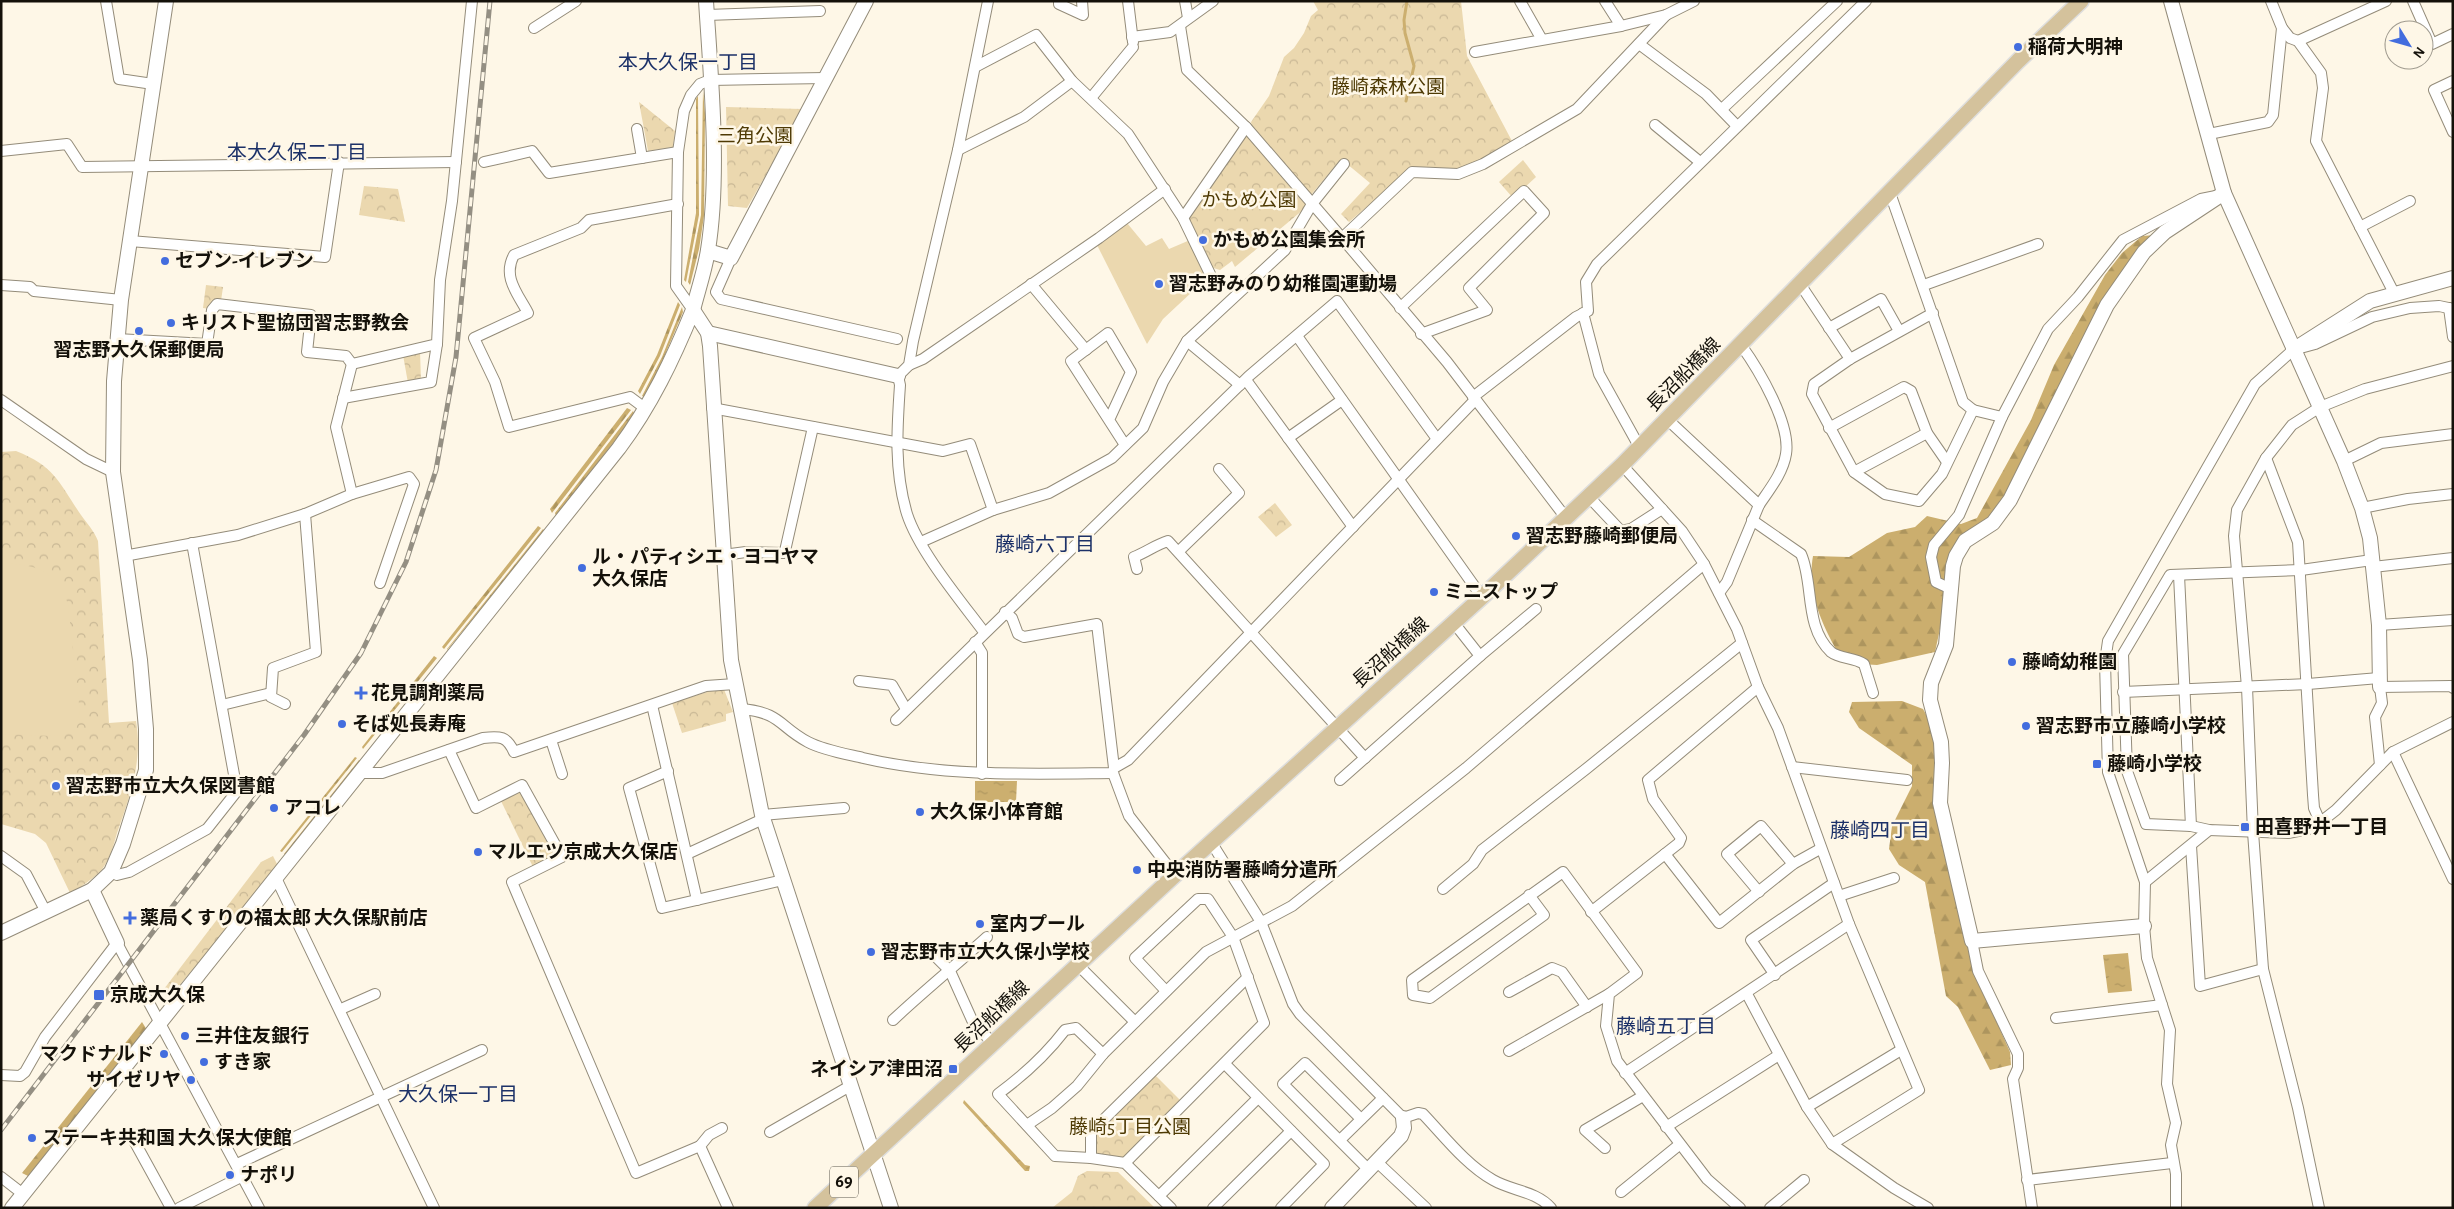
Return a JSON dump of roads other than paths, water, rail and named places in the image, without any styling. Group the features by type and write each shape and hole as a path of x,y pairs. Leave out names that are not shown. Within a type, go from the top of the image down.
{"main road":[{"name":"長沼船橋線","path":"815,1208 1174,875 1482,598 1622,466 2018,62 2081,1"}],"street":[{"path":"106,1 120,79 153,84"},
{"path":"1,934 92,890 110,872 123,844 146,770 140,660 113,472 117,339 121,300 166,1"},
{"path":"344,398 431,382 437,344 440,280 452,201 472,1"},
{"path":"534,28 576,1"},
{"path":"12,1208 613,456 646,409 671,362 693,310 708,252 713,188 706,1"},
{"path":"866,1 731,258 716,292 721,299 897,339"},
{"path":"909,365 912,341 958,150 988,1"},
{"path":"1059,1 1059,4 1083,15 1082,1"},
{"path":"1128,1 1133,46"},
{"path":"1185,1 1184,22 1187,70 1246,127 1342,238 1474,398 1566,518"},
{"path":"1091,98 1133,46 1170,32 1213,1"},
{"path":"1520,1 1541,38"},
{"path":"1605,1 1621,26"},
{"path":"1475,52 1541,38 1573,35 1621,26 1666,15 1694,1"},
{"path":"1722,109 1837,1"},
{"path":"2171,1 2209,134 2220,194 2344,460 2362,508 2373,563 2379,625 2382,703 2376,717 2380,765"},
{"path":"2271,1 2282,28 2290,38 2298,41 2321,73 2324,88 2316,141 2394,293"},
{"path":"2298,41 2386,1"},
{"path":"2413,1 2432,44 2453,34"},
{"path":"742,709 762,711 771,715 810,743 863,758 919,769 982,774 1113,771 1128,760 1353,527 1474,398 1588,311 1586,282 1597,264 1859,4"},
{"path":"707,16 820,11"},
{"path":"1342,238 1412,172 1458,174 1483,164 1577,109 1666,15"},
{"path":"2209,134 2268,122 2273,115 2282,28"},
{"path":"975,67 1036,35 1072,81 1128,134 1183,218 1211,276"},
{"path":"1639,44 1706,94 1736,126"},
{"path":"826,78 710,80 700,84 691,95 684,111 678,152 676,286 708,334 723,555 735,684 742,709 763,817 872,1156 891,1208"},
{"path":"958,150 1024,117 1072,81"},
{"path":"2453,81 2434,90 2453,132"},
{"path":"1655,125 1700,162"},
{"path":"1183,218 1246,127"},
{"path":"637,129 642,158"},
{"path":"1,151 67,144 82,167 339,162 456,162"},
{"path":"484,162 532,151 549,173 678,152"},
{"path":"130,241 325,257 339,162"},
{"path":"921,542 993,510 1049,493 1112,458 1143,428 1163,382 1187,340 1285,250 1312,204 1344,164"},
{"path":"898,376 909,365 923,359 1099,238 1165,189"},
{"path":"1400,308 1524,191 1544,213 1469,288 1487,310 1422,334"},
{"path":"1890,193 1964,402 1972,410 2002,417"},
{"path":"1951,590 1936,582 1931,557 1934,545 1959,515 2002,417 2048,329 2078,297 2123,240 2201,199 2220,194"},
{"path":"2032,1208 2013,1079 2018,1068 2018,1054 1978,970 1940,803 1941,742 1930,700 1931,683 1946,645 1956,556 1964,542 1993,523 2010,500 2107,305 2144,252 2166,232 2220,194"},
{"path":"2360,227 2410,201"},
{"path":"646,409 630,396 509,427 495,382 474,338 528,313 510,280 510,263 514,255 581,228 589,220 678,204"},
{"path":"1924,285 2038,244"},
{"path":"708,252 731,258"},
{"path":"2176,1208 2176,1174 2172,1163 2171,1145 2176,1123 2167,1084 2170,1030 2148,958 2144,926 2145,882 2108,772 2105,662 2108,641 2145,572 2255,384 2293,350 2370,301 2453,278"},
{"path":"1032,284 1086,350"},
{"path":"1800,284 1850,358"},
{"path":"1,285 30,287 34,291 121,300"},
{"path":"1829,328 1881,299 1899,331"},
{"path":"896,720 984,632 1243,383 1337,301 1437,439"},
{"path":"117,339 207,344 212,310 217,304 311,315 307,352 346,356 352,364"},
{"path":"2293,350 2315,344 2372,317 2410,308 2451,308 2453,337"},
{"path":"1583,313 1599,374 1640,448"},
{"path":"1933,313 1850,358 1814,384 1812,394 1854,472 1884,494 1919,501 1942,474 1972,410"},
{"path":"1109,420 1131,372 1108,333 1071,361 1125,445"},
{"path":"708,334 898,376"},
{"path":"1297,336 1482,598"},
{"path":"1187,340 1243,383 1288,438 1353,527"},
{"path":"352,364 437,344"},
{"path":"1719,593 1727,582 1759,505 1780,472 1786,453 1784,437 1769,391 1742,345"},
{"path":"352,364 336,427 352,494"},
{"path":"2319,1208 2298,1108 2263,969 2253,832 2247,687 2234,536 2236,510 2266,458 2292,425 2320,407 2365,389 2453,366"},
{"path":"898,376 900,385 896,442 907,515 938,571 984,632"},
{"path":"1829,428 1904,387 1911,391 1927,433 1948,462"},
{"path":"1,400 86,459 113,472"},
{"path":"1288,438 1342,400"},
{"path":"712,408 943,451 970,444 993,510"},
{"path":"1668,420 1759,505"},
{"path":"723,555 746,552 784,553 786,551 813,427"},
{"path":"1854,472 1927,433"},
{"path":"2344,460 2381,443 2453,434"},
{"path":"2266,458 2298,542 2314,808 2321,824"},
{"path":"1622,466 1682,531 1704,564 1719,593 1742,643 1758,687 1778,728 1820,849 1849,924 1919,1090 1832,1144"},
{"path":"1179,551 1239,492 1219,469"},
{"path":"124,556 238,535 305,514 352,494 409,477 414,484 380,582"},
{"path":"2362,508 2408,499 2453,494"},
{"path":"1589,497 1621,531 1631,530 1662,509"},
{"path":"285,704 271,697 273,668 316,652 305,514"},
{"path":"1752,520 1801,554 1805,562 1810,604 1826,645 1835,654 1864,664 1873,693"},
{"path":"1137,569 1134,557 1147,552 1151,547 1168,541 1365,758"},
{"path":"110,872 117,875 129,872 206,829 237,791 192,543"},
{"path":"2453,558 2301,570 2170,575 2123,654 2127,771 2146,824 2191,826 2209,830 2288,833 2313,828 2321,824 2393,752 2453,722"},
{"path":"1027,1126 1052,1108 1077,1086 1103,1054 1206,952 1292,906 1466,768 1704,564"},
{"path":"2179,575 2191,826"},
{"path":"1340,780 1536,609"},
{"path":"1005,612 1012,618 1018,634 1024,637 1097,624 1113,771 1129,816 1174,875"},
{"path":"2379,625 2453,620"},
{"path":"1454,623 1480,656"},
{"path":"975,642 982,653 982,774"},
{"path":"1443,889 1473,864 1482,850 1742,643"},
{"path":"859,681 892,685 906,709"},
{"path":"2123,692 2184,691 2308,684 2380,683 2452,687"},
{"path":"361,773 382,773 483,738 500,736 510,742 514,752 706,686 735,684"},
{"path":"1591,912 1679,843 1681,838 1652,799 1648,780 1758,687"},
{"path":"222,705 271,693"},
{"path":"652,705 697,900"},
{"path":"551,740 562,774"},
{"path":"449,750 476,808 522,785 562,857 512,882 636,1173 700,1146 709,1135 722,1128"},
{"path":"2393,752 2453,879"},
{"path":"1792,767 1907,780"},
{"path":"668,771 629,788 662,908 783,880"},
{"path":"687,854 763,817 844,808"},
{"path":"1759,892 1727,854 1761,826 1793,864"},
{"path":"2145,882 2209,830"},
{"path":"1211,842 1261,922 1293,1004 1300,1014 1403,1118 1404,1128 1401,1136 1332,1208"},
{"path":"2191,846 2200,986 2263,969"},
{"path":"1665,854 1719,923 1793,864 1820,849"},
{"path":"1,856 26,874 46,912"},
{"path":"1508,1051 1609,994 1637,973 1563,872 1529,894 1412,980 1413,995 1430,998 1544,915 1529,894"},
{"path":"276,878 341,1010 434,1208"},
{"path":"1839,896 1894,878"},
{"path":"1775,975 1751,940 1834,882"},
{"path":"92,890 117,943 259,1208"},
{"path":"1125,1162 1264,1023 1233,937 1208,899 1198,899 1135,958 1166,991"},
{"path":"1625,1073 1747,994 1849,924"},
{"path":"1972,941 2144,926"},
{"path":"894,1020 921,993 950,971 987,937"},
{"path":"1,1075 20,1076 25,1072 45,1037 117,943"},
{"path":"935,956 950,971 972,1020 992,1044"},
{"path":"1078,965 1135,1022"},
{"path":"1509,992 1552,968 1562,972 1587,1007"},
{"path":"1091,1158 1091,1132 1248,977"},
{"path":"341,1010 375,994"},
{"path":"1609,994 1606,1026 1617,1061 1707,1180 1740,1208"},
{"path":"1747,994 1807,1107 1832,1144 1894,1188 1928,1208"},
{"path":"2056,1018 2162,1005"},
{"path":"1103,1054 1076,1028 1065,1030 1047,1053 1026,1073 998,1094 1055,1156 1125,1162 1170,1208"},
{"path":"237,1164 482,1050"},
{"path":"1807,1107 1901,1050"},
{"path":"1666,1127 1779,1054"},
{"path":"1361,1119 1306,1063 1283,1084 1340,1140 1426,1208"},
{"path":"1225,1064 1324,1164 1280,1208"},
{"path":"770,1132 850,1086"},
{"path":"1605,1148 1585,1130 1642,1096"},
{"path":"1159,1196 1258,1098"},
{"path":"1340,1140 1382,1098"},
{"path":"1403,1118 1418,1113 1423,1114 1480,1171 1493,1180 1544,1199 1551,1208"},
{"path":"1214,1208 1291,1130"},
{"path":"132,1137 171,1208"},
{"path":"1621,1192 1679,1145"},
{"path":"700,1146 728,1208"},
{"path":"2027,1180 2172,1163"},
{"path":"180,1208 243,1176"},
{"path":"1,1177 23,1194"},
{"path":"1770,1208 1804,1180"}],"water":[{"path":"975,781 1017,781 1016,802 975,802"},
{"path":"2128,953 2132,991 2108,993 2103,955"},
{"path":"964,1100 1025,1165 1030,1166 1029,1171 1025,1171 963,1103"}],"waterway":[{"path":"1406,101 1414,66 1405,33 1404,20 1407,1"}],"railway":[{"path":"1,1130 304,735 361,653 406,562 436,470 456,357 490,1"}],"place":[{"name":"稲荷大明神","path":"2018,47"},
{"name":"かもめ公園集会所","path":"1203,240"},
{"name":"セブン-イレブン","path":"165,261"},
{"name":"習志野みのり幼稚園運動場","path":"1159,284"},
{"name":"キリスト聖協団習志野教会","path":"171,323"},
{"name":"習志野大久保郵便局","path":"139,331"},
{"name":"習志野藤崎郵便局","path":"1516,536"},
{"name":"ル・パティシエ・ヨコヤマ 大久保店","path":"582,568"},
{"name":"ミニストップ","path":"1434,592"},
{"name":"藤崎幼稚園","path":"2012,662"},
{"name":"花見調剤薬局","path":"361,693"},
{"name":"そば処長寿庵","path":"342,724"},
{"name":"習志野市立藤崎小学校","path":"2026,726"},
{"name":"藤崎小学校","path":"2097,764"},
{"name":"習志野市立大久保図書館","path":"56,786"},
{"name":"アコレ","path":"274,808"},
{"name":"大久保小体育館","path":"920,812"},
{"name":"田喜野井一丁目","path":"2245,827"},
{"name":"マルエツ京成大久保店","path":"478,852"},
{"name":"中央消防署藤崎分遣所","path":"1137,870"},
{"name":"薬局くすりの福太郎 大久保駅前店","path":"130,918"},
{"name":"室内プール","path":"980,924"},
{"name":"習志野市立大久保小学校","path":"871,952"},
{"name":"京成大久保","path":"99,995"},
{"name":"三井住友銀行","path":"185,1036"},
{"name":"マクドナルド","path":"164,1054"},
{"name":"すき家","path":"204,1062"},
{"name":"ネイシア津田沼","path":"953,1069"},
{"name":"サイゼリヤ","path":"191,1080"},
{"name":"ステーキ共和国 大久保大使館","path":"32,1138"},
{"name":"ナポリ","path":"230,1175"}],"district":[{"name":"本大久保一丁目","path":"688,63"},
{"name":"本大久保二丁目","path":"297,153"},
{"name":"藤崎六丁目","path":"1045,545"},
{"name":"藤崎四丁目","path":"1880,831"},
{"name":"藤崎五丁目","path":"1666,1027"},
{"name":"大久保一丁目","path":"458,1095"}],"park label":[{"name":"藤崎森林公園","path":"1388,87"},
{"name":"三角公園","path":"755,136"},
{"name":"かもめ公園","path":"1249,200"},
{"name":"藤崎5丁目公園","path":"1130,1127"}]}
